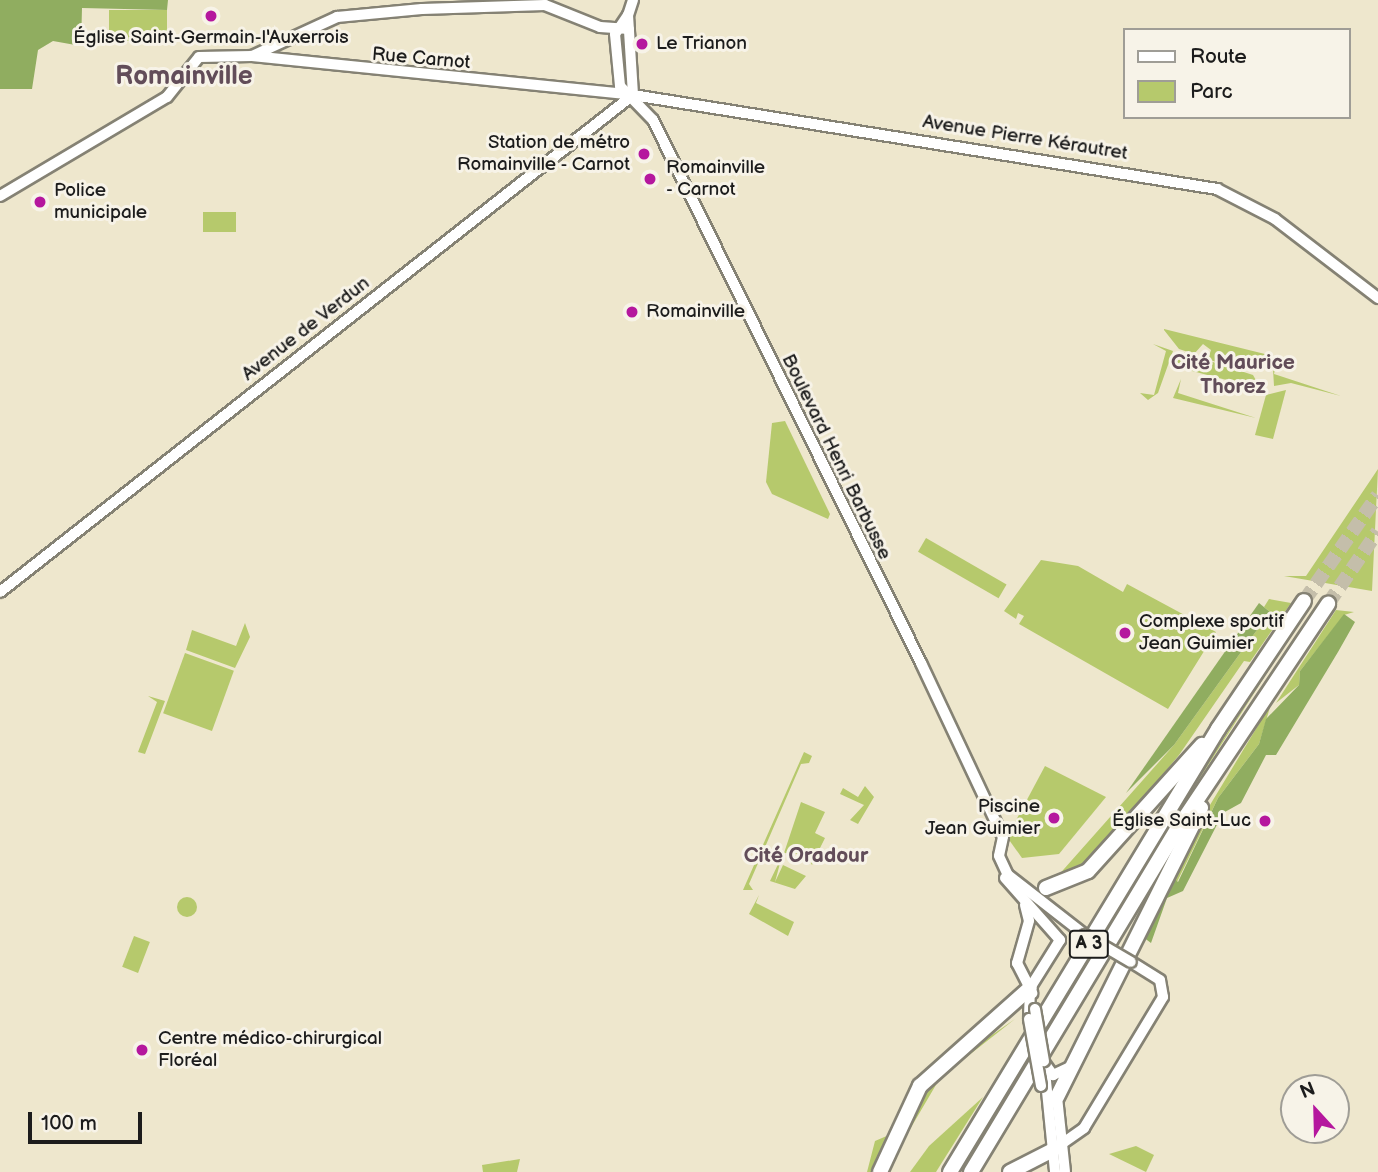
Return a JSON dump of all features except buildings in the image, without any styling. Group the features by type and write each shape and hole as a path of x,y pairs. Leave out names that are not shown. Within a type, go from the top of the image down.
{"highway":[{"name":"A 3","path":"950,1172 1218,729 1304,601"},
{"name":"A 3","path":"971,1172 1206,784 1328,604"},
{"path":"1042,894 1088,871 1218,729"},
{"path":"1057,1097 1068,1068 1205,800 1206,784"},
{"path":"880,1172 920,1086 1030,988"},
{"path":"1010,1172 1057,1147"}],"street":[{"path":"633,0 628,16 633,95"},
{"path":"252,56 329,20 372,13 545,5 589,24 629,29"},
{"path":"616,28 628,16"},
{"name":"Boulevard Henri Barbusse","path":"616,28 615,49 620,86 633,95 669,151 1003,837 999,856 1008,875 1042,894 1081,932 1160,980 1163,997 1084,1128 1057,1147"},
{"name":"Rue Carnot","path":"0,196 167,97 205,55 252,56 633,95"},
{"name":"Avenue Pierre Kérautret","path":"633,95 1217,190 1275,219 1378,298"},
{"name":"Avenue de Verdun","path":"0,592 633,95"},
{"path":"1003,837 994,858 1025,905 1060,940"},
{"path":"1025,905 1029,921 1017,963 1030,988 1032,1014 1045,1080"},
{"path":"1030,988 1060,940 1081,932"},
{"path":"1032,1014 1044,1061 1048,1112 1065,1172"},
{"path":"1045,1080 1068,1068"},
{"path":"1055,1172 1057,1097"}],"green space":[{"path":"0,0 168,0 167,10 82,8 81,46 53,41 38,50 32,89 0,89"},
{"path":"109,10 167,10 167,41 109,41"},
{"path":"203,212 236,212 236,232 203,232"},
{"path":"1164,330 1273,356 1221,364 1208,359 1211,350 1203,344 1194,354 1179,349"},
{"path":"1153,344 1173,351 1158,393 1148,400 1140,393 1154,395 1166,351"},
{"path":"1179,351 1253,375 1261,389 1173,366"},
{"path":"1277,360 1274,374 1341,396 1291,383 1274,386 1273,369"},
{"path":"1181,379 1178,393 1256,418 1173,398"},
{"path":"1286,390 1273,439 1255,435 1266,395"},
{"path":"785,421 830,514 828,519 772,494 766,482 772,423"},
{"path":"1378,469 1372,591 1284,576 1306,576"},
{"path":"926,538 1007,584 999,598 918,552"},
{"name":"Complexe sportif Jean Guimier","path":"1041,560 1078,566 1123,592 1127,584 1216,632 1168,709 1019,624 1024,616 1018,613 1016,619 1004,611"},
{"path":"1269,599 1291,603 1250,662 1244,661 1179,755 1102,848 1080,870 1056,878 1174,745 1270,612 1264,607"},
{"path":"1259,603 1270,612 1174,745 1126,793"},
{"path":"1336,610 1354,612 1344,615 1300,671 1299,685 1276,703"},
{"path":"1344,614 1355,622 1338,652 1276,755 1266,755 1241,803 1223,813 1183,891 1167,898 1151,943 1143,937 1171,875 1178,882 1218,798 1259,744 1266,719 1299,685 1300,671"},
{"path":"245,623 250,637 235,668 186,650 192,630 236,646"},
{"path":"1288,640 1168,828 1047,1036 1151,850"},
{"path":"185,653 234,671 212,731 163,713"},
{"path":"148,696 165,701 145,754 138,752 157,702"},
{"path":"1271,704 1259,744 1218,798 1177,882 1171,875 1187,843"},
{"path":"804,752 812,756 809,763 801,764 749,884 753,890 743,890"},
{"name":"Piscine Jean Guimier","path":"1045,766 1106,797 1059,854 1022,858 1007,837"},
{"path":"865,786 874,797 858,824 850,820 864,805 840,794 843,788 858,797"},
{"path":"801,802 825,812 815,833 825,838 818,852 810,852 817,854 812,865 806,854 784,853"},
{"path":"782,856 775,882 783,865 806,876 795,889 770,881"},
{"path":"759,895 756,903 794,922 788,936 749,914"},
{"path":"183,897 191,897 197,907 191,917 183,917 177,911 177,903"},
{"path":"134,936 150,942 138,973 122,967"},
{"path":"1015,1019 940,1078 886,1170 922,1095 946,1067"},
{"path":"973,1030 937,1063 875,1172 867,1172 875,1141 889,1135 925,1074 942,1055"},
{"path":"983,1097 936,1172 910,1172 929,1146"},
{"path":"1136,1146 1154,1155 1146,1172 1109,1154"},
{"path":"520,1159 517,1172 483,1172 482,1165"}],"tunnel":[{"path":"1304,601 1378,495"},
{"path":"1328,604 1378,531"}],"place":[{"name":"Église Saint-Germain-l'Auxerrois","path":"211,16"},
{"name":"Le Trianon","path":"642,44"},
{"name":"Station de métro Romainville - Carnot","path":"644,154"},
{"name":"Romainville - Carnot","path":"650,179"},
{"name":"Police municipale","path":"40,202"},
{"name":"Romainville","path":"632,312"},
{"name":"Complexe sportif Jean Guimier","path":"1125,633"},
{"name":"Piscine Jean Guimier","path":"1054,818"},
{"name":"Église Saint-Luc","path":"1265,821"},
{"name":"Centre médico-chirurgical Floréal","path":"142,1050"}],"district":[{"name":"Romainville","path":"184,77"},
{"name":"Cité Maurice Thorez","path":"1233,375"},
{"name":"Cité Oradour","path":"806,856"}]}
